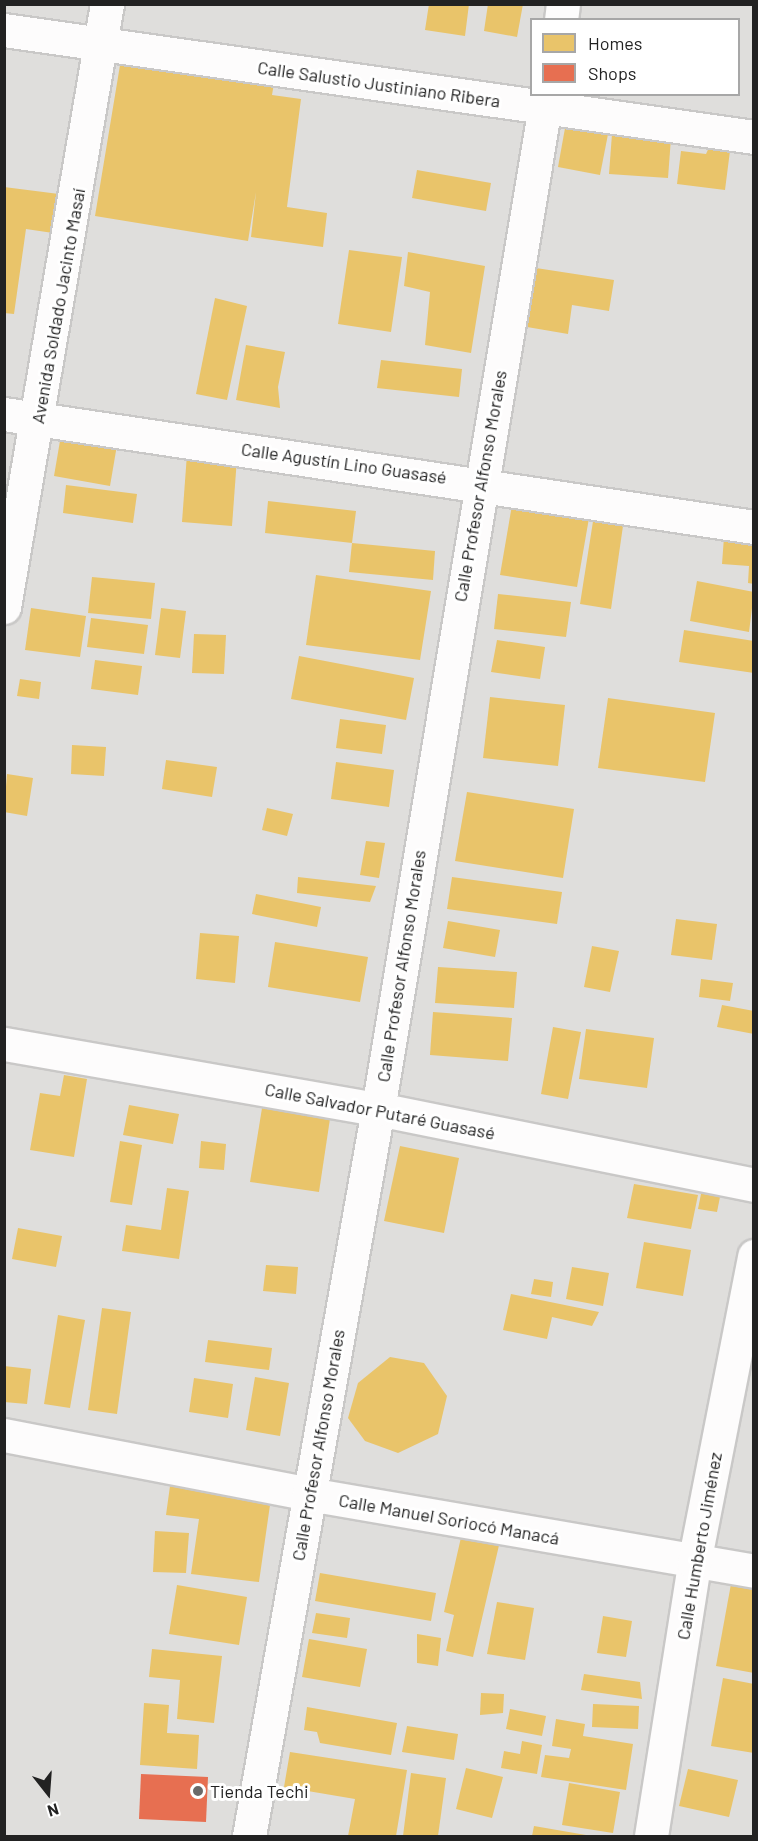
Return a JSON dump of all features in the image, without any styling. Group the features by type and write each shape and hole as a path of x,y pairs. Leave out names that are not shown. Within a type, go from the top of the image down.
{"street":[{"name":"Avenida Soldado Jacinto Masaí","path":"4,607 39,419 107,4"},
{"name":"Calle Salustio Justiniano Ribera","path":"4,30 546,102 753,137"},
{"name":"Calle Profesor Alfonso Morales","path":"249,1836 378,1109 480,483 546,102"},
{"name":"Calle Agustín Lino Guasasé","path":"4,414 480,483 753,527"},
{"name":"Calle Salvador Putaré Guasasé","path":"4,1044 378,1109 753,1185"},
{"name":"Calle Humberto Jiménez","path":"651,1836 694,1563 753,1256"},
{"name":"Calle Manuel Soriocó Manacá","path":"4,1435 309,1494 694,1563 753,1571"}],"shaded area":[{"path":"5,5 753,5 753,1836 5,1836"}],"building: Homes":[{"path":"429,4 469,4 465,36 425,30"},
{"path":"488,4 523,4 517,37 484,31"},
{"path":"123,47 276,71 272,95 301,99 287,207 327,213 323,247 251,237 256,192 248,241 95,216"},
{"path":"567,117 610,124 600,175 558,167"},
{"path":"612,134 671,138 668,178 609,174"},
{"path":"712,141 731,143 725,190 677,184 681,151 706,154"},
{"path":"417,170 491,183 486,211 412,198"},
{"path":"4,187 59,194 53,233 26,229 14,314 4,313"},
{"path":"349,250 402,257 391,332 338,324"},
{"path":"408,252 485,266 471,353 425,345 430,292 404,286"},
{"path":"536,268 614,280 609,311 572,305 568,334 527,327"},
{"path":"215,298 247,306 227,400 196,394"},
{"path":"246,345 285,352 278,387 280,408 236,400"},
{"path":"381,360 462,369 459,397 377,388"},
{"path":"61,435 117,445 110,486 54,476"},
{"path":"187,454 237,458 232,526 182,522"},
{"path":"66,485 137,494 133,523 63,513"},
{"path":"268,501 356,511 352,543 265,533"},
{"path":"512,505 589,518 577,587 500,575"},
{"path":"594,515 624,519 611,609 580,604"},
{"path":"724,537 754,539 754,584 748,583 749,566 722,564"},
{"path":"352,543 435,551 433,580 349,572"},
{"path":"316,575 431,591 420,660 306,645"},
{"path":"92,577 155,583 151,619 88,613"},
{"path":"697,581 754,592 749,632 690,621"},
{"path":"498,594 571,602 566,637 494,629"},
{"path":"31,608 86,616 80,657 25,650"},
{"path":"161,608 186,611 180,658 155,655"},
{"path":"91,618 148,625 144,654 87,647"},
{"path":"684,630 754,641 754,673 679,662"},
{"path":"194,634 226,635 224,674 192,673"},
{"path":"497,640 545,647 540,679 491,672"},
{"path":"299,656 414,678 406,720 291,699"},
{"path":"95,660 142,666 138,695 91,689"},
{"path":"20,679 41,682 39,699 17,696"},
{"path":"490,697 565,705 558,766 483,758"},
{"path":"608,698 715,713 705,782 598,768"},
{"path":"340,719 386,725 382,754 336,748"},
{"path":"72,745 106,747 104,776 71,774"},
{"path":"166,760 217,767 212,797 162,789"},
{"path":"336,762 394,770 389,807 331,799"},
{"path":"7,774 33,778 27,816 4,812"},
{"path":"467,792 574,809 563,878 455,861"},
{"path":"267,808 293,814 287,836 262,830"},
{"path":"366,841 385,843 379,878 360,875"},
{"path":"298,877 376,886 370,902 297,893"},
{"path":"452,877 562,892 557,924 447,909"},
{"path":"256,894 321,907 317,927 252,914"},
{"path":"676,919 717,924 712,960 671,955"},
{"path":"448,921 500,930 495,957 443,948"},
{"path":"200,933 239,936 235,983 196,979"},
{"path":"275,942 368,957 360,1002 268,987"},
{"path":"592,946 619,951 610,992 584,987"},
{"path":"438,967 517,972 514,1008 435,1003"},
{"path":"701,979 733,983 730,1001 699,997"},
{"path":"722,1005 754,1011 754,1034 717,1027"},
{"path":"433,1012 512,1018 508,1061 430,1055"},
{"path":"553,1027 581,1032 568,1099 541,1094"},
{"path":"586,1029 654,1038 647,1088 579,1079"},
{"path":"64,1075 87,1079 74,1157 30,1150 40,1093 60,1096"},
{"path":"263,1102 331,1112 319,1192 250,1182"},
{"path":"129,1105 179,1114 173,1144 123,1135"},
{"path":"120,1141 142,1145 132,1205 110,1202"},
{"path":"201,1141 226,1144 224,1170 199,1168"},
{"path":"400,1146 459,1158 444,1233 384,1221"},
{"path":"634,1184 698,1195 691,1229 627,1218"},
{"path":"703,1184 722,1187 717,1212 698,1209"},
{"path":"167,1188 189,1191 179,1259 122,1251 126,1225 161,1230"},
{"path":"18,1228 62,1236 56,1267 12,1259"},
{"path":"644,1242 691,1250 683,1296 636,1288"},
{"path":"266,1265 298,1267 296,1294 263,1291"},
{"path":"572,1267 609,1273 603,1306 566,1299"},
{"path":"534,1279 553,1282 551,1297 531,1294"},
{"path":"511,1294 599,1312 592,1326 552,1317 547,1339 503,1330"},
{"path":"102,1308 131,1312 117,1414 88,1410"},
{"path":"58,1315 85,1320 70,1408 44,1404"},
{"path":"208,1340 272,1348 269,1370 205,1362"},
{"path":"390,1357 424,1363 447,1396 438,1434 398,1453 365,1441 348,1418 358,1383"},
{"path":"4,1366 31,1369 27,1404 4,1402"},
{"path":"255,1377 289,1383 280,1436 246,1430"},
{"path":"194,1378 233,1384 228,1418 189,1412"},
{"path":"170,1486 271,1498 259,1582 191,1574 199,1519 166,1515"},
{"path":"155,1531 189,1533 186,1573 153,1572"},
{"path":"462,1533 500,1541 473,1657 446,1651 454,1615 444,1612"},
{"path":"320,1573 436,1593 431,1621 315,1601"},
{"path":"731,1584 754,1588 754,1673 716,1666"},
{"path":"177,1585 247,1597 239,1645 169,1634"},
{"path":"497,1602 534,1608 525,1660 487,1654"},
{"path":"316,1613 350,1618 347,1638 312,1633"},
{"path":"603,1616 632,1621 626,1657 597,1653"},
{"path":"417,1634 441,1638 438,1666 417,1663"},
{"path":"309,1639 367,1649 360,1687 302,1677"},
{"path":"152,1649 222,1656 214,1723 177,1719 180,1680 149,1677"},
{"path":"584,1674 640,1682 642,1699 581,1690"},
{"path":"723,1678 754,1684 754,1753 711,1746"},
{"path":"481,1693 504,1694 503,1713 480,1715"},
{"path":"144,1703 169,1705 167,1733 199,1735 197,1769 140,1765"},
{"path":"593,1704 639,1706 638,1729 592,1727"},
{"path":"307,1707 397,1723 391,1755 320,1743 317,1732 304,1730"},
{"path":"510,1709 546,1716 542,1736 506,1729"},
{"path":"556,1719 585,1724 583,1736 633,1744 626,1790 541,1777 545,1755 569,1758 571,1749 552,1746"},
{"path":"407,1726 458,1734 454,1760 402,1752"},
{"path":"522,1741 542,1745 537,1774 501,1768 504,1751 520,1754"},
{"path":"290,1752 407,1770 396,1836 348,1836 355,1799 284,1787"},
{"path":"466,1768 503,1777 492,1818 456,1809"},
{"path":"688,1769 738,1780 729,1817 679,1806"},
{"path":"411,1773 446,1778 438,1836 403,1836"},
{"path":"569,1783 620,1792 613,1833 562,1825"},
{"path":"534,1826 586,1835 586,1836 532,1836"}],"building: Shops":[{"path":"141,1774 208,1777 206,1822 139,1819"}],"place":[{"name":"Tienda Techi","path":"198,1791"}]}
